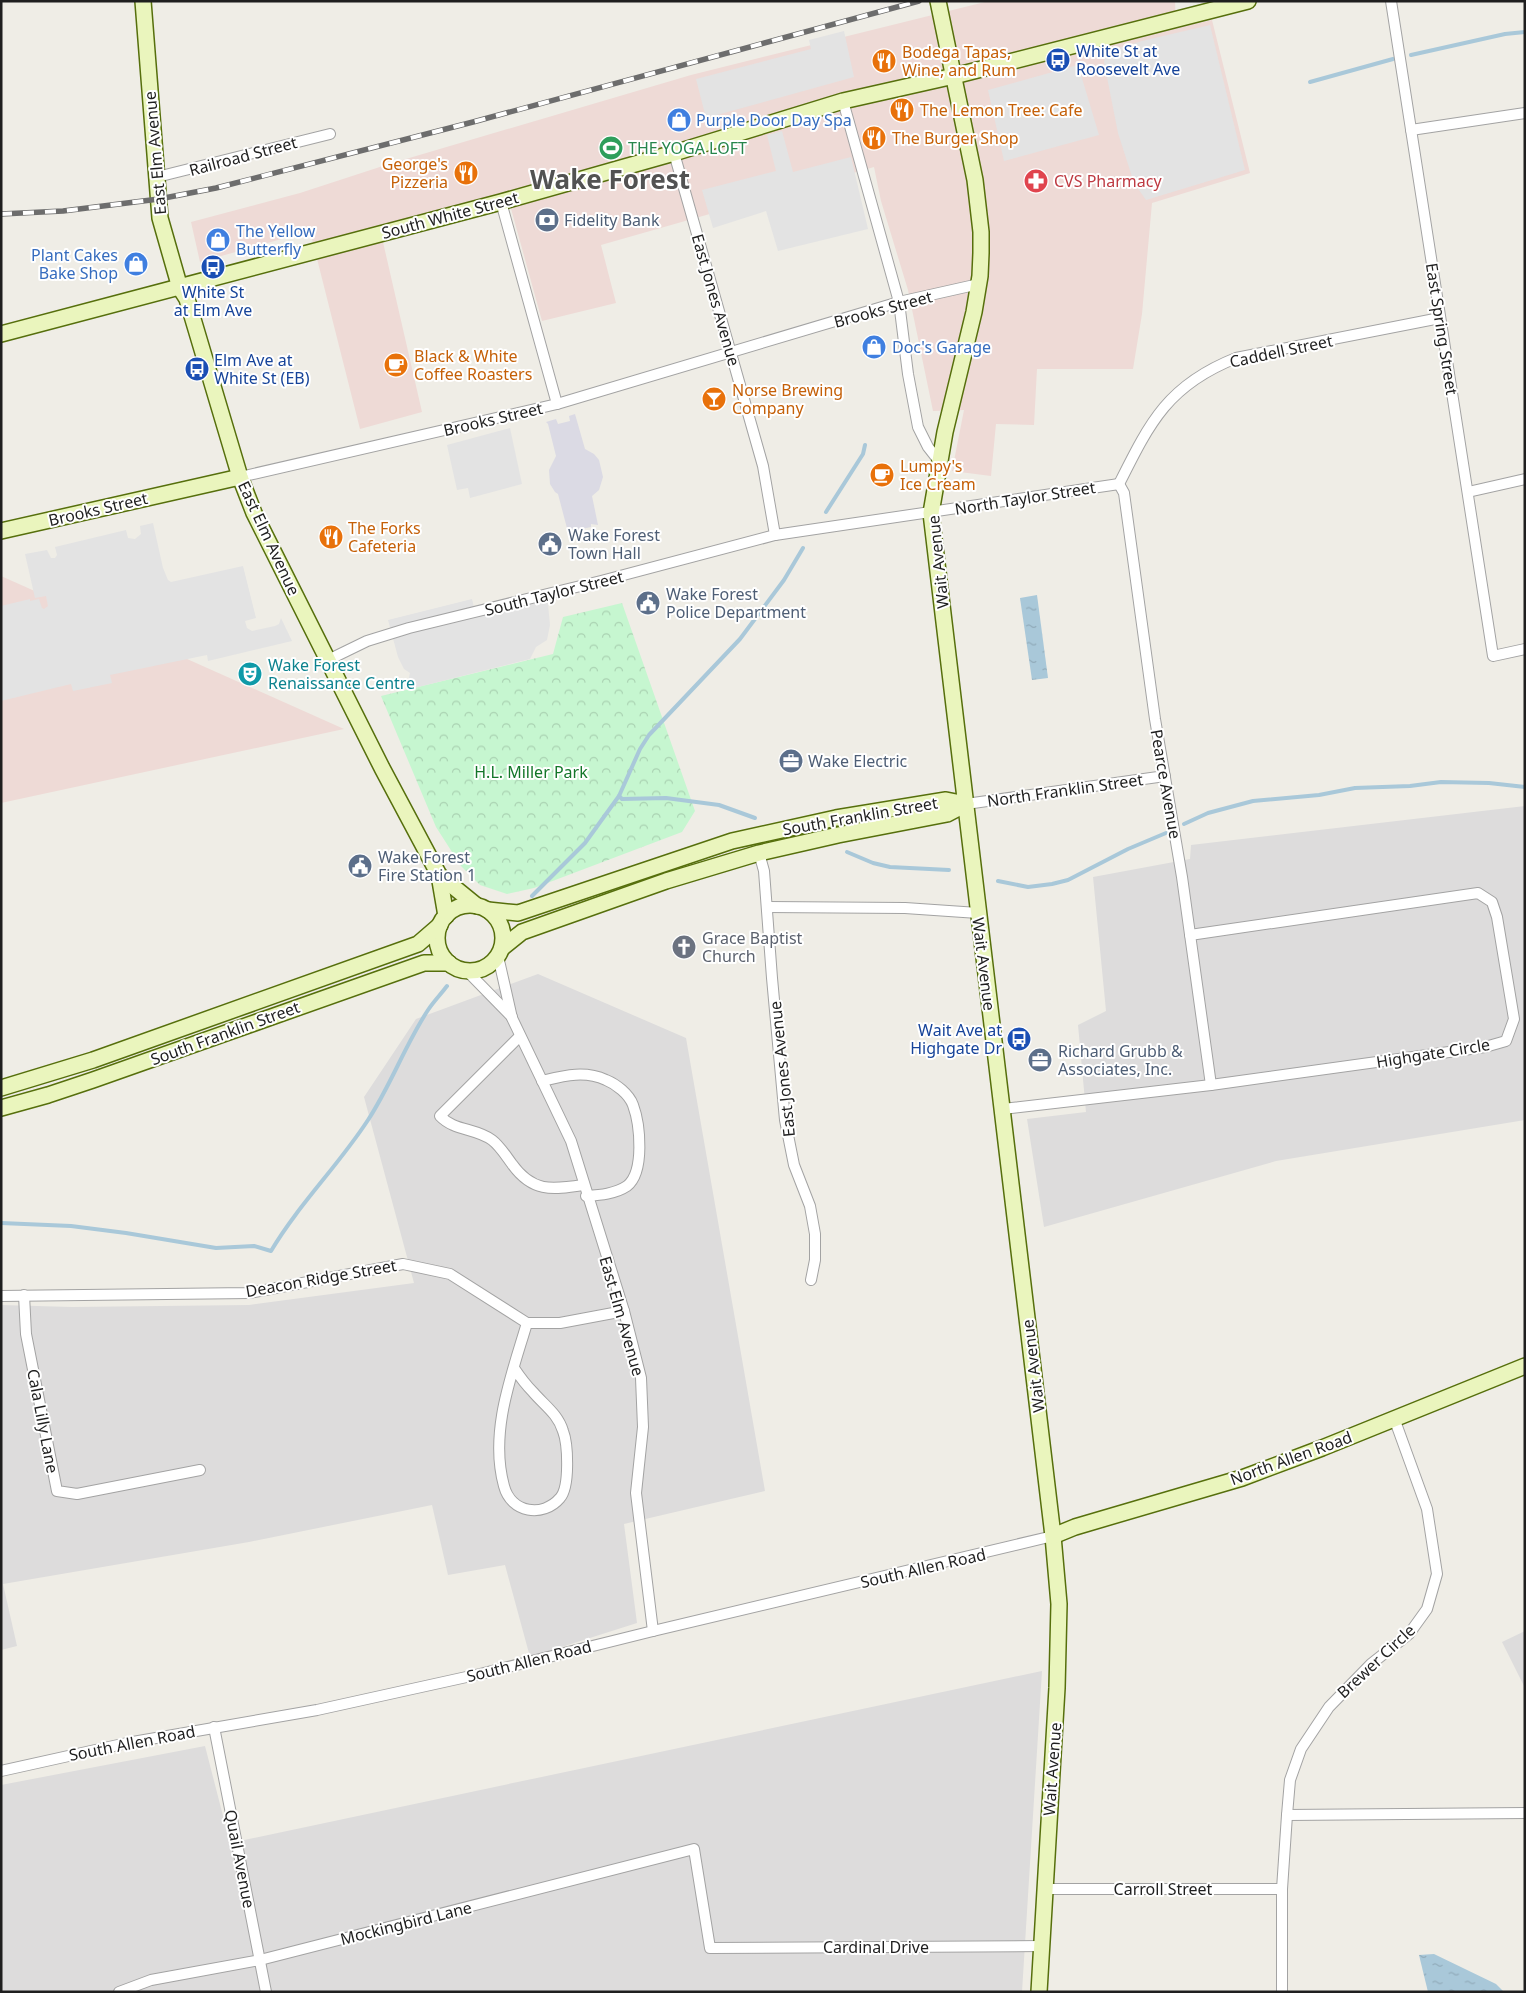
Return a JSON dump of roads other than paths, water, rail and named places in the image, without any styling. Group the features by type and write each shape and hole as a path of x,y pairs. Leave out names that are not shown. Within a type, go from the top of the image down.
{"street":[{"name":"East Elm Avenue","path":"143,1 160,218 180,288 187,299 240,477 254,513 439,875 443,921"},
{"name":"Wait Avenue","path":"938,1 978,203 981,232 979,284 939,461 931,513 1003,1109 1053,1536 1059,1604 1039,1992"},
{"name":"South White Street","path":"1,334 501,202 674,153 843,101 954,76 1248,1"},
{"name":"East Spring Street","path":"1391,1 1493,656 1525,649"},
{"path":"843,101 899,302 908,374 918,427 928,447 939,461"},
{"path":"1410,130 1525,113"},
{"name":"Railroad Street","path":"157,177 330,134"},
{"name":"East Jones Avenue","path":"674,153 763,466 775,535"},
{"path":"501,202 557,404"},
{"name":"Brooks Street","path":"1,531 557,404 899,302 979,284"},
{"name":"Caddell Street","path":"1119,484 1142,437 1160,410 1178,392 1216,366 1236,358 1440,318"},
{"path":"1468,492 1525,479"},
{"name":"North Taylor Street","path":"931,513 1119,484"},
{"name":"Pearce Avenue","path":"1119,484 1124,493 1155,719 1190,935 1211,1085"},
{"name":"South Taylor Street","path":"328,660 367,641 409,628 619,577 775,535 931,513"},
{"name":"North Franklin Street","path":"966,804 1165,776"},
{"name":"South Franklin Street","path":"482,908 518,913 732,841 836,818 946,800 966,804"},
{"name":"South Franklin Street","path":"500,952 522,932 666,881 759,854 838,835 947,814 966,804"},
{"name":"East Jones Avenue","path":"759,854 764,871 785,1120 794,1165 810,1206 815,1234 815,1260 811,1280"},
{"name":"East Elm Avenue","path":"439,875 482,908"},
{"name":"Highgate Circle","path":"1003,1109 1211,1085 1485,1047 1506,1041 1514,1019 1497,917 1492,902 1478,893 1190,935"},
{"path":"466,904 482,908 496,918 502,928 503,940 500,952 485,968 467,971 449,963 443,956 439,947 438,936 443,921 455,909 466,904"},
{"path":"767,907 905,908 978,913"},
{"name":"South Franklin Street","path":"1,1088 93,1060 418,944 443,921"},
{"name":"East Elm Avenue","path":"500,952 512,1018 571,1141 586,1196 624,1311 641,1378 643,1427 636,1493 653,1630"},
{"name":"South Franklin Street","path":"1,1108 48,1096 424,963 449,963"},
{"name":"East Elm Avenue","path":"467,971 512,1018"},
{"path":"520,1036 440,1116 450,1124 484,1135 492,1140 518,1173 534,1184 541,1187 562,1189 583,1185"},
{"path":"542,1080 566,1075 588,1074 606,1080 621,1089 633,1104 639,1135 637,1171 628,1185 616,1192 586,1196"},
{"name":"Deacon Ridge Street","path":"1,1296 249,1293 404,1264 450,1274 527,1323"},
{"name":"Cala Lilly Lane","path":"24,1295 26,1334 57,1491 77,1494 200,1470"},
{"path":"514,1368 528,1387 558,1419 564,1431 566,1483 562,1497 552,1505 538,1510 523,1509 511,1502 504,1487 501,1461 500,1433 503,1410 514,1368 527,1323 560,1324 624,1311"},
{"name":"North Allen Road","path":"1053,1536 1082,1525 1242,1478 1525,1366"},
{"name":"Brewer Circle","path":"1282,1992 1282,1889 1287,1815 1290,1780 1301,1749 1329,1706 1371,1664 1409,1634 1427,1610 1437,1574 1427,1509 1394,1418"},
{"name":"South Allen Road","path":"1,1771 127,1743 317,1710 445,1682 653,1630 1053,1536"},
{"name":"Quail Avenue","path":"214,1727 266,1992"},
{"path":"1287,1815 1525,1813"},
{"name":"Mockingbird Lane","path":"118,1992 151,1980 260,1960 694,1849 710,1948"},
{"name":"Carroll Street","path":"1044,1889 1282,1889"},
{"name":"Cardinal Drive","path":"710,1948 1042,1946"}],"water":[{"path":"1037,595 1048,678 1032,680 1020,598"},
{"path":"1434,1954 1496,1984 1504,1992 1428,1992 1419,1955"}],"waterway":[{"path":"1411,55 1505,34 1525,32"},
{"path":"1310,82 1393,59"},
{"path":"826,512 863,454 865,445"},
{"path":"532,896 585,843 619,796 640,749 649,735 740,639 784,580 803,548"},
{"path":"1184,824 1208,813 1253,801 1319,795 1355,788 1410,786 1441,782 1489,783 1525,787"},
{"path":"619,796 622,799 666,798 719,805 755,818"},
{"path":"998,881 1028,887 1068,880 1128,849 1166,833"},
{"path":"847,852 873,863 890,867 949,870"},
{"path":"1,1223 71,1226 216,1248 254,1246 271,1251 294,1217 368,1120 420,1023 447,986"}],"railway":[{"path":"1,214 63,211 159,199 216,188 473,122 919,1"}],"place":[{"name":"White St at Roosevelt Ave","path":"1058,60"},
{"name":"Bodega Tapas, Wine, and Rum","path":"884,61"},
{"name":"The Lemon Tree: Cafe","path":"902,110"},
{"name":"Purple Door Day Spa","path":"679,120"},
{"name":"The Burger Shop","path":"874,138"},
{"name":"THE YOGA LOFT","path":"611,148"},
{"name":"George's Pizzeria","path":"466,173"},
{"name":"CVS Pharmacy","path":"1036,181"},
{"name":"Fidelity Bank","path":"547,220"},
{"name":"The Yellow Butterfly","path":"218,240"},
{"name":"Plant Cakes Bake Shop","path":"136,264"},
{"name":"White St at Elm Ave","path":"213,267"},
{"name":"Doc's Garage","path":"874,347"},
{"name":"Black & White Coffee Roasters","path":"396,365"},
{"name":"Elm Ave at White St (EB)","path":"197,369"},
{"name":"Norse Brewing Company","path":"714,399"},
{"name":"Lumpy's Ice Cream","path":"882,475"},
{"name":"The Forks Cafeteria","path":"331,537"},
{"name":"Wake Forest Town Hall","path":"550,544"},
{"name":"Wake Forest Police Department","path":"648,603"},
{"name":"Wake Forest Renaissance Centre","path":"250,674"},
{"name":"Wake Electric","path":"791,761"},
{"name":"Wake Forest Fire Station 1","path":"360,866"},
{"name":"Grace Baptist Church","path":"684,947"},
{"name":"Wait Ave at Highgate Dr","path":"1019,1039"},
{"name":"Richard Grubb & Associates, Inc.","path":"1040,1060"}],"district":[{"name":"Wake Forest","path":"610,180"}],"park label":[{"name":"H.L. Miller Park","path":"531,772"}]}
